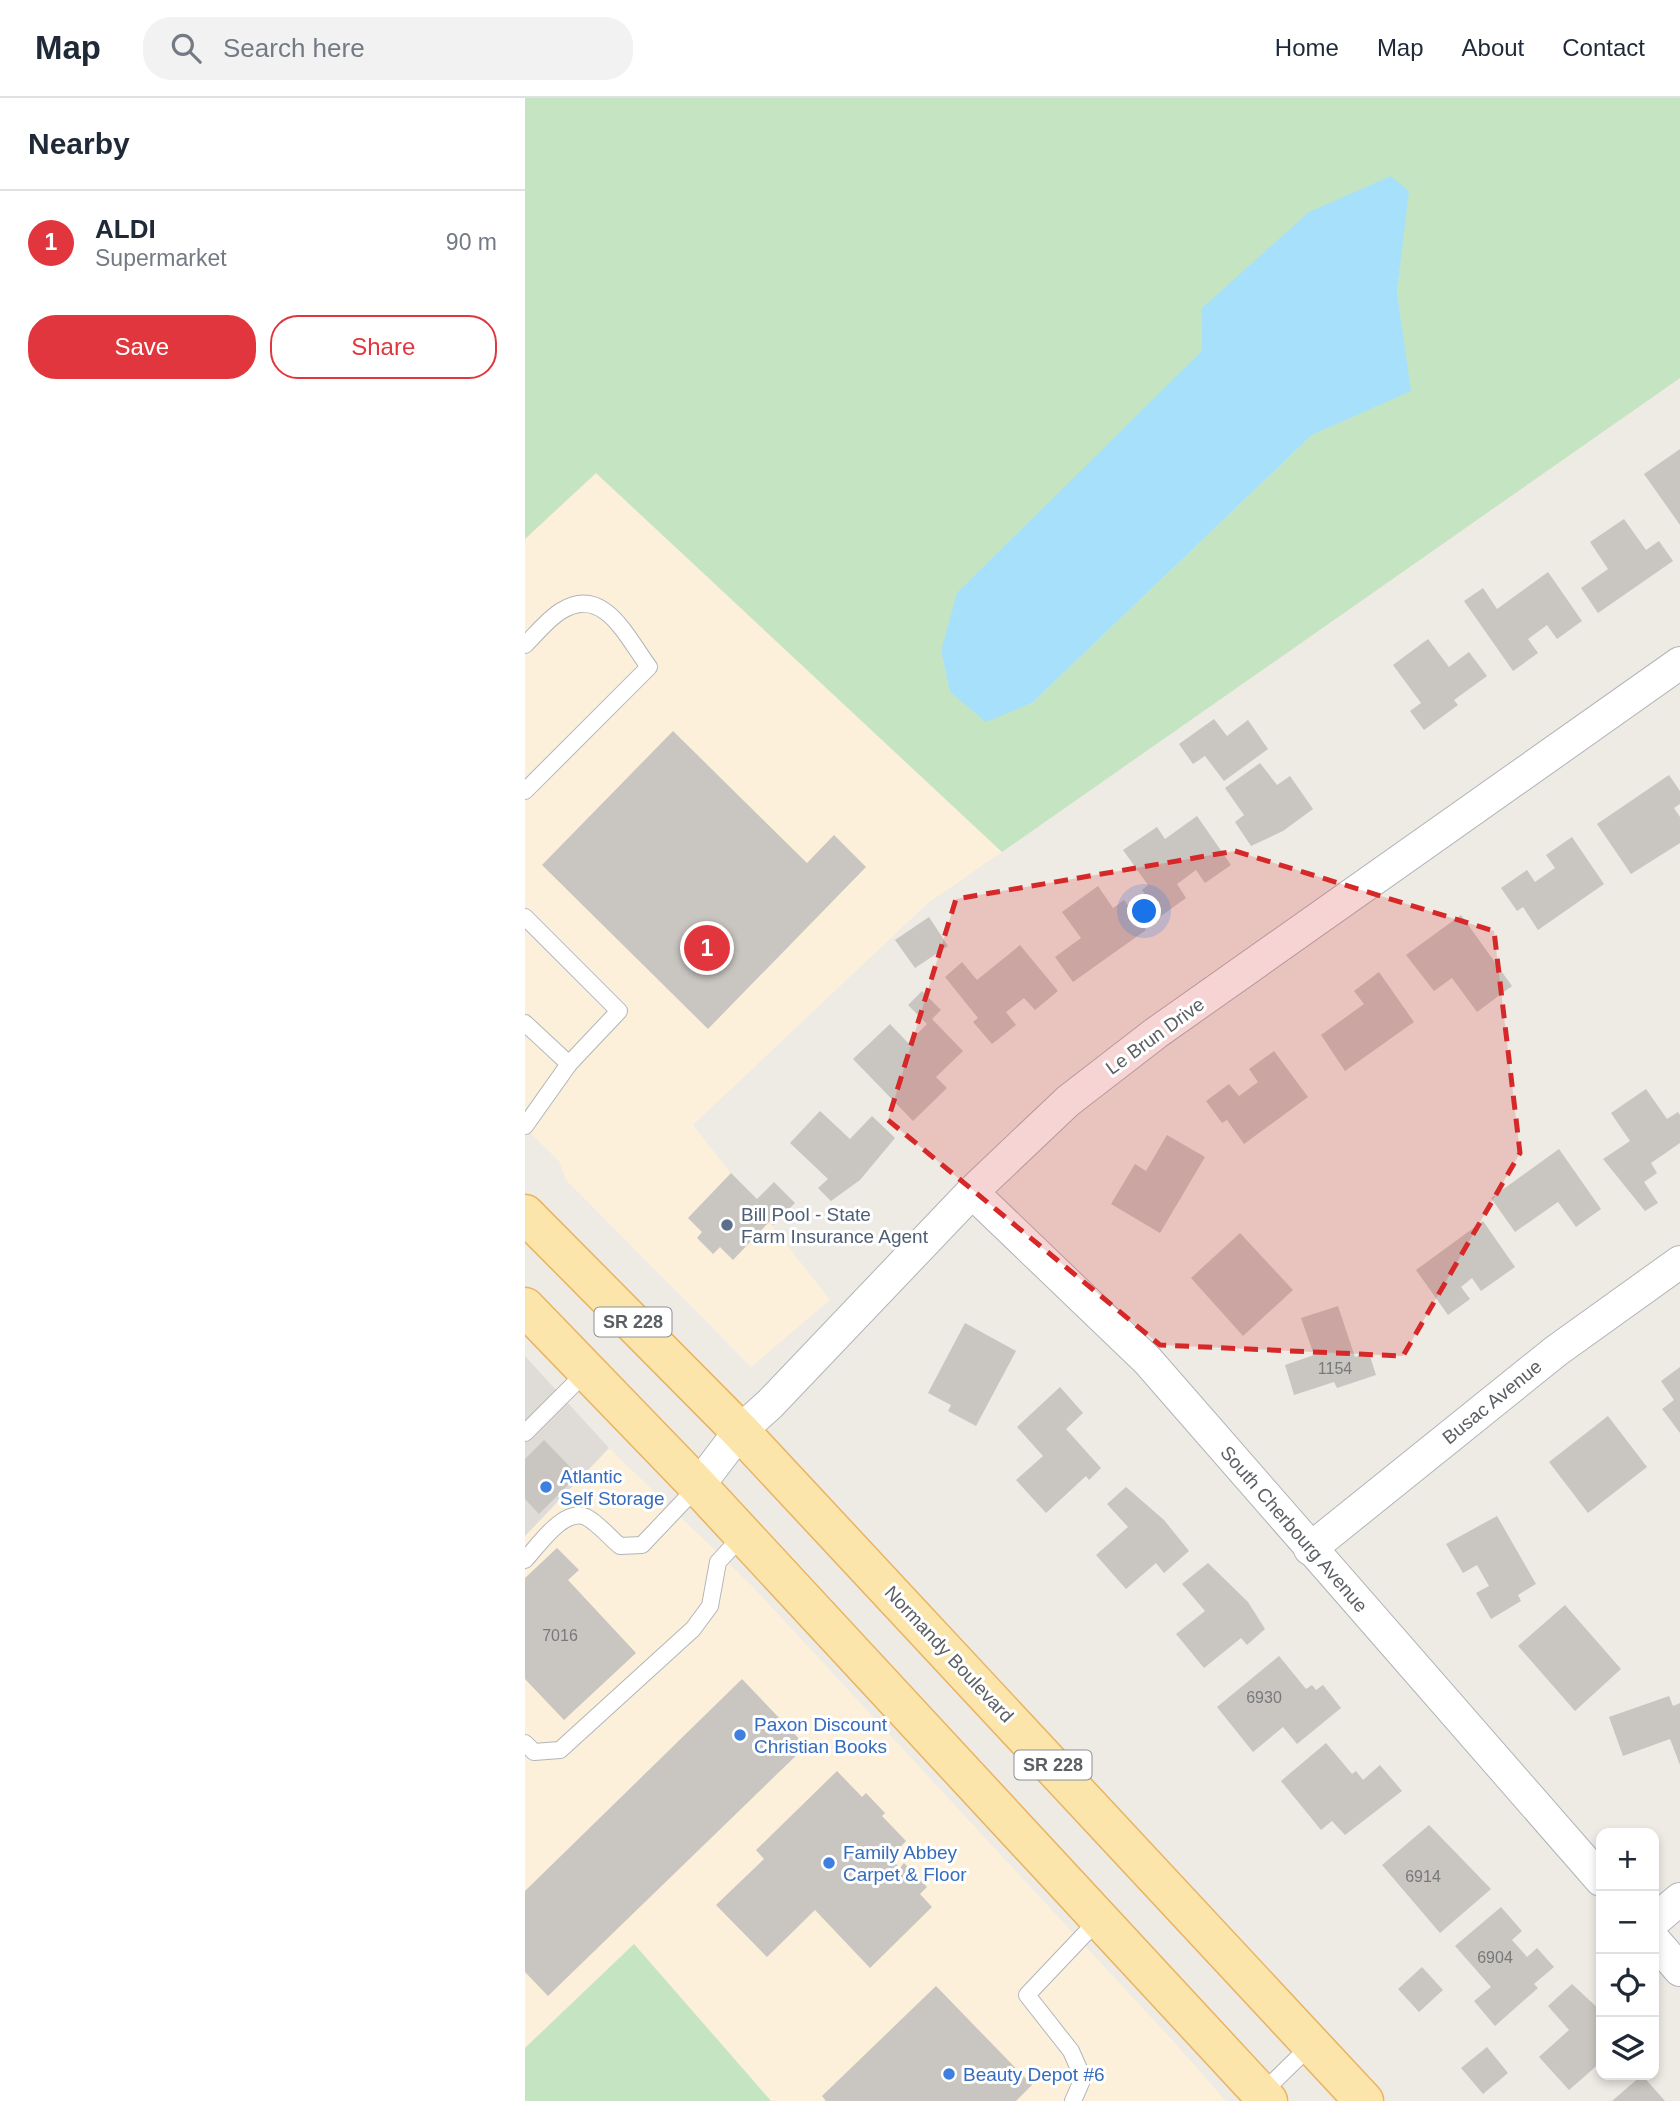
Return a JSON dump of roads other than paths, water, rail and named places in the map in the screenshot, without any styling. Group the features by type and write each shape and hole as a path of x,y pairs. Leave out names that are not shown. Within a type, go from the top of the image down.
{"main road":[{"name":"Normandy Boulevard","path":"525,1214 740,1431 1313,2043 1364,2101"},
{"path":"525,1307 698,1486 1099,1919 1261,2099"}],"street":[{"name":"Le Brun Drive","path":"698,1486 740,1431 770,1404 972,1192 1068,1101 1156,1033 1680,663"},
{"name":"South Cherbourg Avenue","path":"972,1192 1148,1361 1596,1874"},
{"name":"Busac Avenue","path":"1310,1549 1556,1351 1680,1262"},
{"path":"1659,1918 1680,1899"},
{"path":"1659,1946 1680,1970"}],"lane":[{"path":"525,645 560,611 584,602 604,607 649,667 525,791"},
{"path":"525,917 619,1011 569,1064 525,1126"},
{"path":"525,1023 569,1064"},
{"path":"525,1433 587,1371"},
{"path":"525,1560 565,1519 575,1516 585,1517 620,1546 642,1545 698,1486"},
{"path":"528,1752 560,1750 693,1629 710,1606 718,1562 743,1535"},
{"path":"1073,2101 1083,2078 1071,2051 1027,1995 1099,1919"},
{"path":"1261,2099 1313,2043"}],"water":[{"path":"1391,176 1409,191 1397,292 1411,391 1312,435 1032,703 986,722 950,692 941,651 957,593 1202,351 1201,309 1309,212"}],"place":[{"name":"ALDI","path":"707,948"},
{"name":"Bill Pool - State Farm Insurance Agent","path":"727,1225"},
{"name":"Atlantic Self Storage","path":"546,1487"},
{"name":"Paxon Discount Christian Books","path":"740,1735"},
{"name":"Family Abbey Carpet & Floor","path":"829,1863"},
{"name":"Beauty Depot #6","path":"949,2074"}]}
